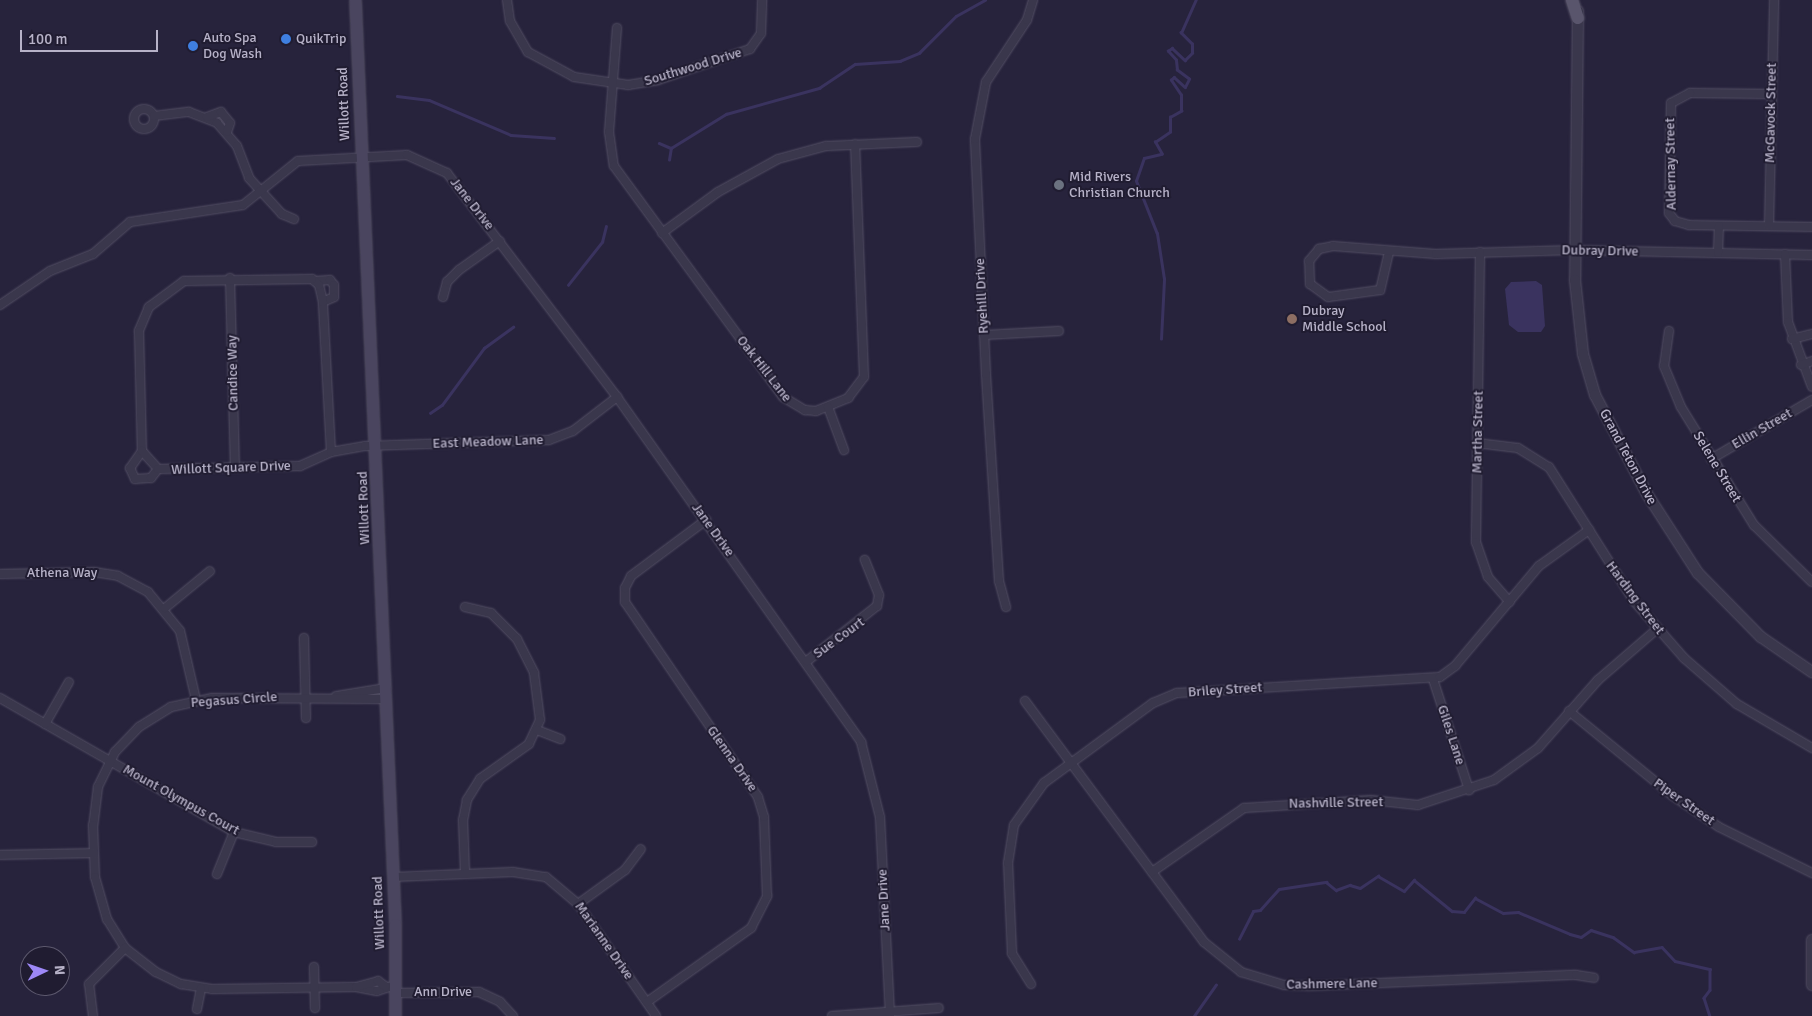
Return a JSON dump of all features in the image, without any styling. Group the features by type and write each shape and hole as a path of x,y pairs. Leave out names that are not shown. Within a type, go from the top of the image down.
{"main road":[{"name":"Willott Road","path":"355,0 386,694 393,877 392,988 395,1016"},
{"path":"1572,0 1578,18"}],"street":[{"name":"Southwood Drive","path":"507,0 510,21 528,52 574,77 613,84 648,83 750,49 761,33 762,0"},
{"name":"Ryehill Drive","path":"1006,606 1000,581 984,335 975,145 979,105 992,68 1027,20 1033,0"},
{"name":"Grand Teton Drive","path":"1578,0 1574,250 1584,354 1595,395 1619,445 1698,573 1762,637 1812,672"},
{"name":"McGavock Street","path":"1769,226 1774,0"},
{"name":"Oak Hill Lane","path":"617,28 609,132 614,166 783,396 805,410 828,406 856,392 864,377 855,144"},
{"name":"Aldernay Street","path":"1772,94 1690,93 1671,103 1670,212 1675,221 1689,225 1812,227"},
{"path":"154,116 180,111 207,117 227,132 260,190 282,214 294,219"},
{"path":"662,233 762,166 809,150 855,144 917,142"},
{"name":"Jane Drive","path":"0,306 50,271 94,254 130,222 231,208 260,190 298,161 362,156 408,155 440,167 458,184 617,397 807,661 861,742 878,795 889,1013"},
{"path":"1718,253 1720,226"},
{"path":"443,297 447,282 459,270 500,241"},
{"name":"Dubray Drive","path":"1389,252 1380,290 1328,297 1312,288 1307,268 1314,254 1327,247 1389,252 1574,250 1812,255"},
{"name":"Martha Street","path":"1480,252 1479,561 1510,602"},
{"path":"1785,254 1792,339 1801,365 1812,387"},
{"name":"Willott Square Drive","path":"158,469 151,478 135,479 130,468 142,451 139,332 149,307 184,281 230,278 302,277 315,281 330,280 334,285 334,297 324,302"},
{"name":"Candice Way","path":"230,278 235,468"},
{"name":"Willott Square Drive","path":"315,281 324,302 331,452"},
{"path":"984,335 1059,331"},
{"name":"Selene Street","path":"1669,331 1666,374 1712,458 1754,525 1812,582"},
{"path":"1792,339 1812,334"},
{"path":"1801,365 1812,361"},
{"name":"East Meadow Lane","path":"376,446 549,440 572,431 617,397"},
{"name":"Ellin Street","path":"1712,458 1812,400"},
{"path":"828,406 844,450"},
{"name":"Harding Street","path":"1478,443 1518,448 1539,459 1558,478 1589,530 1657,629 1737,704 1812,748"},
{"name":"Willott Square Drive","path":"142,451 158,469 235,468 300,466 331,452 376,446"},
{"name":"Glenna Drive","path":"647,1002 751,928 767,896 764,817 758,797 625,602 625,588 631,576 706,520"},
{"name":"Briley Street","path":"1031,984 1012,953 1010,842 1014,825 1032,796 1071,763 1153,704 1178,693 1433,679 1455,666 1556,550 1589,530"},
{"name":"Sue Court","path":"807,661 877,606 879,596 865,560"},
{"path":"165,608 210,571"},
{"name":"Athena Way","path":"0,574 106,574 132,582 165,608 184,645 196,700"},
{"path":"465,606 491,613 520,645 538,686 537,730 521,750 490,770 473,789 463,820 465,873"},
{"name":"Nashville Street","path":"1152,872 1244,808 1371,800 1418,805 1469,790 1526,758 1569,711 1657,629"},
{"path":"304,638 306,718"},
{"name":"Giles Lane","path":"1433,679 1469,790"},
{"path":"45,724 69,682"},
{"name":"Pegasus Circle","path":"386,694 196,700 150,719 110,761 96,799 94,853 102,906 125,948 156,972 200,988 356,987 377,991 392,988"},
{"name":"Mount Olympus Court","path":"0,698 234,832 276,842 312,842"},
{"name":"Cashmere Lane","path":"1025,701 1152,872 1219,958 1261,980 1308,986 1576,975 1594,978"},
{"name":"Piper Street","path":"1569,711 1673,796 1719,826 1812,873"},
{"path":"537,730 560,738"},
{"path":"217,874 234,832"},
{"path":"578,904 625,870 641,849"},
{"path":"0,855 94,853"},
{"name":"Marianne Drive","path":"393,877 465,873 533,873 555,882 578,904 656,1016"},
{"path":"1812,940 1812,985"},
{"path":"93,1016 89,984 125,948"},
{"path":"314,967 315,1008"},
{"path":"197,1009 200,988"},
{"name":"Ann Drive","path":"392,988 479,992 500,1002 513,1016"},
{"path":"832,1016 939,1008"}],"shaded area":[{"path":"1536,281 1542,285 1545,326 1541,332 1518,332 1509,325 1505,289 1511,282"}],"waterway":[{"path":"669,160 671,148 726,114 819,88 855,64 900,61 919,53 956,16 985,0"},
{"path":"1161,339 1164,279 1157,234 1136,181 1144,158 1162,154 1155,142 1170,132 1170,117 1181,111 1181,95 1171,80 1174,77 1185,87 1189,79 1177,70 1176,60 1168,51 1172,48 1185,60 1192,53 1192,44 1181,33 1196,0"},
{"path":"397,96 429,100 511,135 554,138"},
{"path":"659,143 671,148"},
{"path":"568,285 602,242 606,226"},
{"path":"430,413 442,405 484,348 513,327"},
{"path":"1239,939 1253,911 1260,910 1279,889 1326,882 1336,890 1350,885 1360,888 1378,876 1404,891 1414,880 1452,911 1464,912 1475,898 1503,913 1518,912 1570,934 1581,937 1591,930 1613,937 1634,952 1662,947 1675,961 1710,969 1710,990 1704,998 1710,1016"},
{"path":"1194,1016 1216,985"}],"place":[{"name":"QuikTrip","path":"286,39"},
{"name":"Auto Spa Dog Wash","path":"193,46"},
{"name":"Mid Rivers Christian Church","path":"1059,185"},
{"name":"Dubray Middle School","path":"1292,319"}]}
